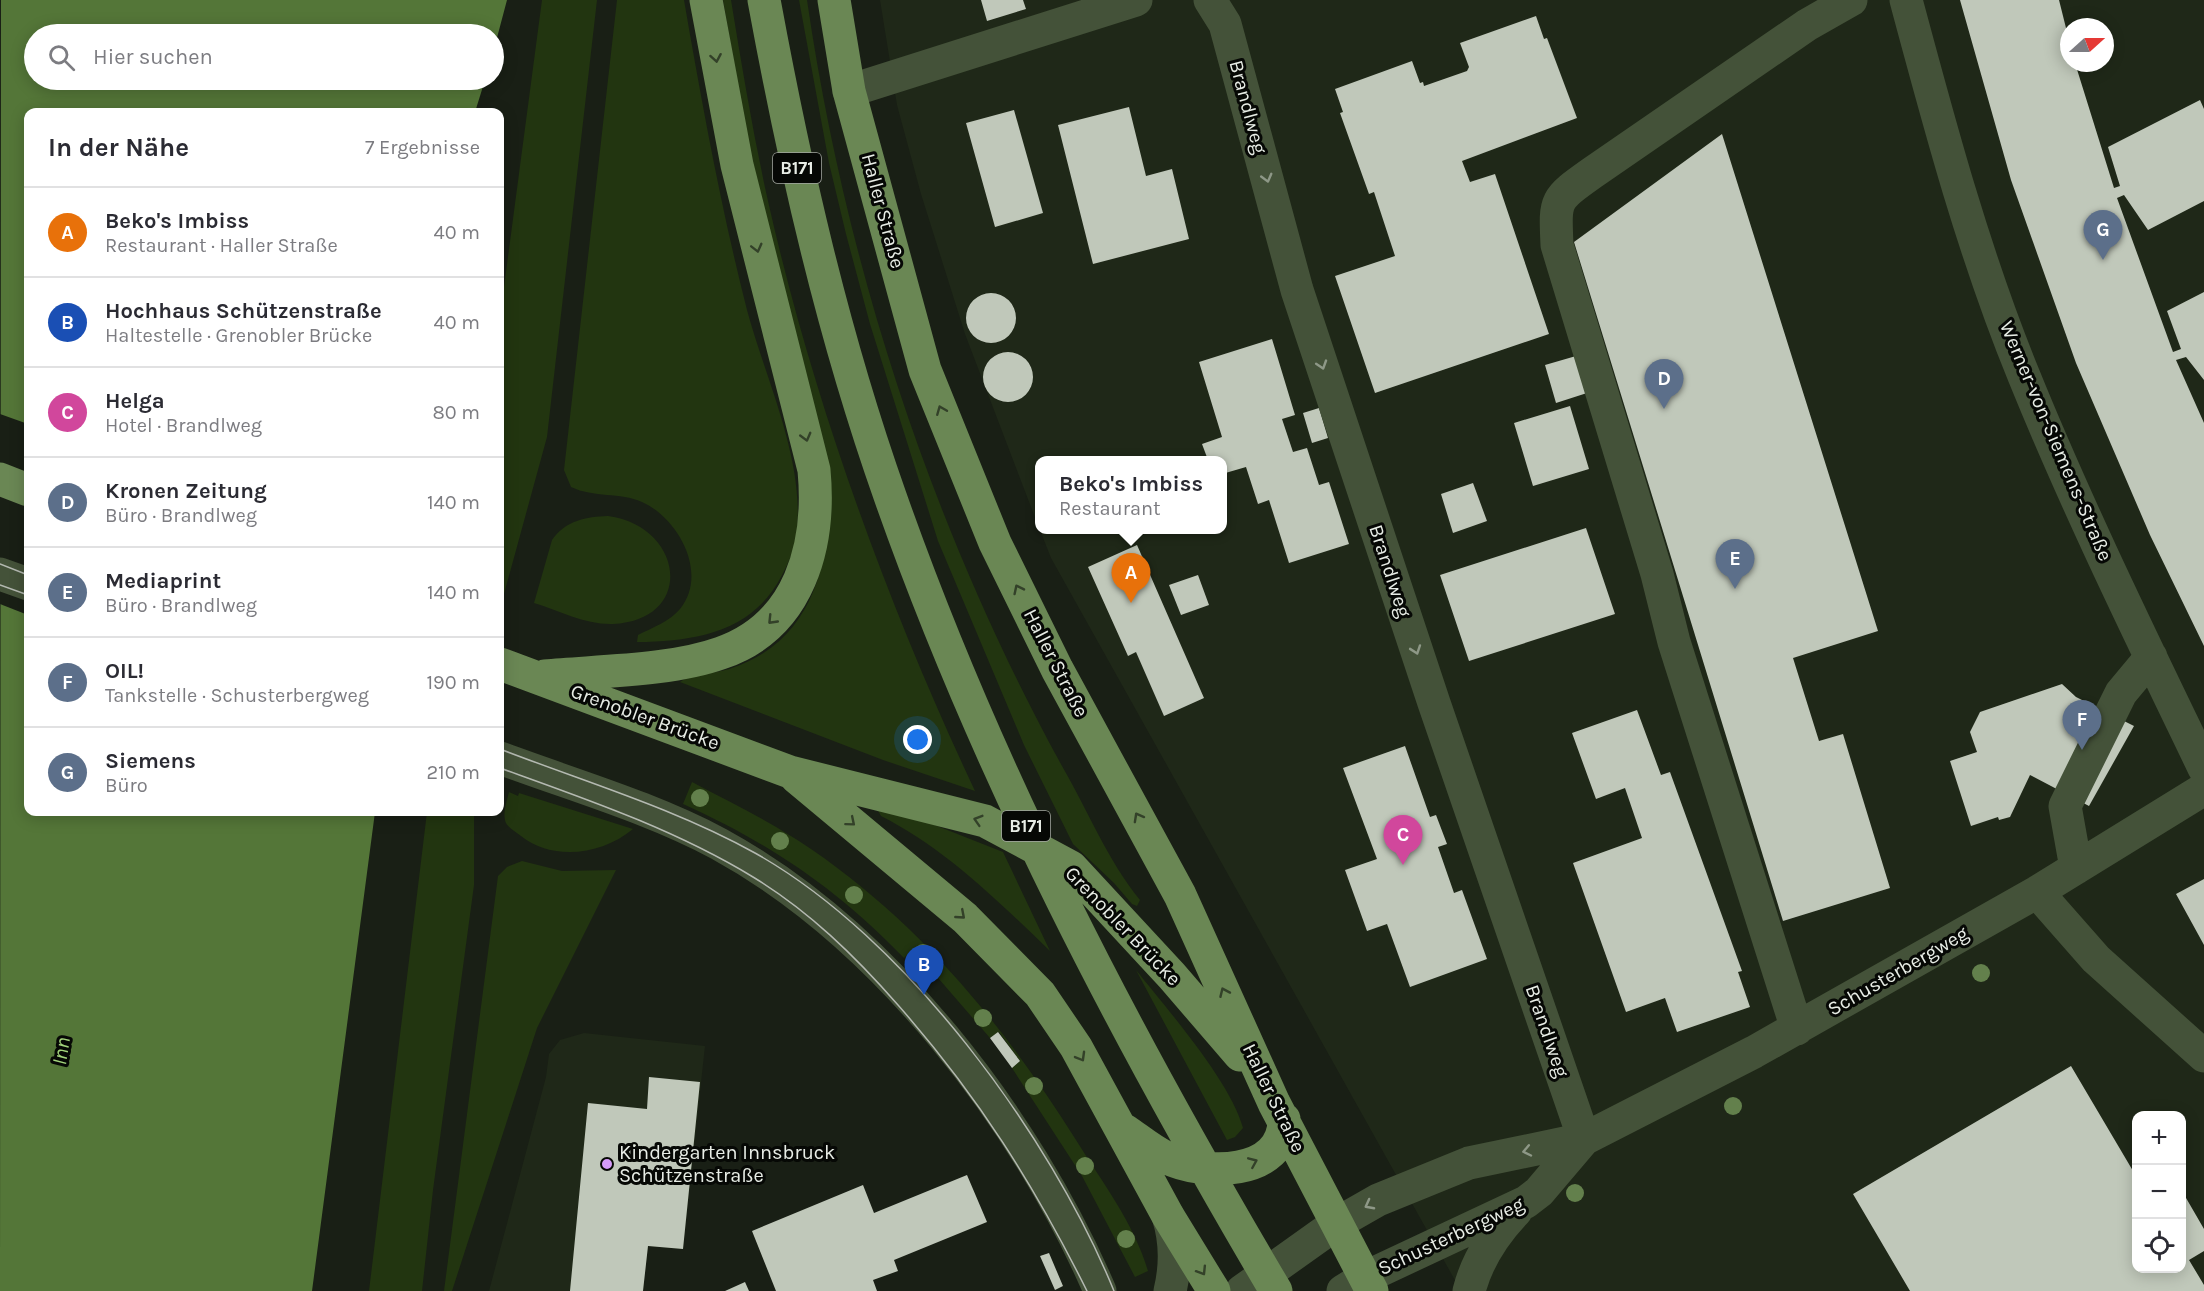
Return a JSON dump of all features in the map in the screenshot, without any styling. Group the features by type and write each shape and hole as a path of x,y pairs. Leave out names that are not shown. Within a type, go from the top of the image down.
{"main road":[{"path":"536,677 671,664 721,653 744,643 763,630 780,612 801,578 809,559 815,518 814,470 740,177 706,0"},
{"name":"B171","path":"764,0 784,111 835,322 889,495 921,581 1001,774 1086,948 1185,1134 1276,1291"},
{"name":"Haller Straße","path":"834,0 849,91 925,369 995,543 1057,669 1180,895 1279,1111 1336,1224 1360,1287"},
{"path":"0,479 24,488"},
{"name":"Grenobler Brücke","path":"504,665 790,772 984,821 1071,867 1226,1037 1279,1111"},
{"name":"Grenobler Brücke","path":"790,772 965,918 1015,967 1056,1016 1122,1129"},
{"path":"1122,1129 1165,1157 1207,1169 1223,1169 1250,1164 1274,1150 1284,1133 1279,1111"},
{"path":"1122,1129 1168,1216 1214,1291"}],"street":[{"path":"849,91 1136,0"},
{"path":"1797,1029 1674,642 1657,574 1557,245 1555,208 1562,194 1807,25 1851,0"},
{"name":"Werner-von-Siemens-Straße","path":"1906,0 1956,186 2023,375 2085,517 2204,768"},
{"name":"Brandlweg","path":"1217,12 1297,290 1434,702 1584,1139"},
{"path":"0,574 24,583"},
{"path":"2076,868 2065,806 2121,693 2151,657"},
{"path":"511,762 659,817 718,844 793,890 859,946 914,1004 987,1094 1050,1192 1100,1291"},
{"name":"Schusterbergweg","path":"1242,1291 1336,1224 1378,1200 1469,1163 1584,1139 1797,1029 2037,892 2204,789"},
{"path":"2037,892 2096,959 2204,1056"},
{"name":"Schusterbergweg","path":"1360,1287 1526,1202 1539,1192 1584,1139"},
{"path":"1469,1291 1479,1262 1492,1239 1526,1202"},
{"path":"1168,1216 1173,1233 1175,1268 1170,1291"}],"shaded area":[{"path":"542,0 597,0 547,437 504,594 504,287"},
{"path":"617,0 684,0 729,233 747,310 783,423 796,482 798,511 796,539 788,563 769,596 754,611 720,630 700,636 659,641 637,642 638,635 676,613 688,595 691,579 690,564 677,533 667,520 642,502 625,497 589,493 571,487 564,470"},
{"path":"723,0 731,0 768,201 786,276 830,427 883,576 912,649 975,791 883,760 680,682 732,668 758,657 779,642 795,624 808,603 824,556 830,503 748,141"},
{"path":"799,0 807,0 824,100 845,199 871,297 900,394 934,490 1015,676 1108,852 1140,900 1137,906 1132,904 1114,883 1073,844 1024,745 938,541 870,324 846,234 829,163"},
{"path":"880,0 2204,0 2204,1291 1461,1291 1051,558 1042,534 1227,534 1227,456 1035,456 1035,518 965,334 921,194 897,105"},
{"path":"608,516 633,523 653,537 665,554 670,572 668,591 658,607 640,619 603,624 583,620 534,603 552,540 564,528 577,521"},
{"path":"692,782 811,849 890,911 925,945 990,1018 1049,1098 1126,1220 1148,1271 1135,1277 1082,1176 1012,1068 1020,1061 999,1032 990,1038 913,949 904,958 853,910 801,870 745,835 683,804"},
{"path":"509,792 518,796 519,793 633,829 621,838 593,849 563,852 548,849 534,844 507,825 504,813"},
{"path":"884,805 1003,852 1050,951 991,895 949,860 905,829 881,816 877,809"},
{"path":"427,816 474,816 474,885 433,1190 422,1291 369,1291"},
{"path":"522,861 562,871 616,870 537,1028 452,1291 444,1291 498,876 507,867"},
{"path":"1136,970 1197,1046 1226,1089 1243,1128 1235,1137 1227,1140"},
{"name":"Kindergarten Innsbruck Schützenstraße","path":"584,1033 705,1046 683,1249 648,1246 643,1291 489,1291 546,1077 549,1054 560,1040"}],"water":[{"name":"Inn","path":"1,0 507,0 501,24 24,24 24,90 482,90 476,108 24,108 24,816 374,816 312,1291 0,1291"}],"pier":[{"path":"0,414 24,423 24,613 0,604"}],"building":[{"path":"981,0 1023,0 1026,9 987,21"},
{"path":"1960,0 2059,0 2064,18 2060,18 2060,72 2078,72 2114,188 2120,186 2108,147 2200,100 2204,109 2204,201 2148,230 2124,195 2117,198 2173,352 2181,349 2167,311 2204,292 2204,380 2186,357 2176,360 2204,423 2204,646 2150,535 2076,363 2011,180"},
{"path":"1536,16 1544,39 1547,38 1577,118 1462,161 1470,182 1495,174 1549,334 1375,393 1335,276 1395,256 1374,192 1369,194 1340,113 1343,112 1335,89 1412,61 1420,83 1423,82 1424,86 1467,71 1469,67 1460,43"},
{"path":"1129,107 1146,176 1172,169 1189,239 1093,264 1058,125"},
{"path":"1014,110 1043,213 995,227 966,123"},
{"path":"1722,134 1878,631 1793,658 1819,741 1843,734 1890,888 1783,921 1574,242"},
{"path":"991,293 1000,295 1011,304 1016,318 1014,327 1005,338 991,343 982,341 971,332 966,318 968,309 977,298"},
{"path":"1272,339 1295,415 1282,419 1293,452 1307,448 1319,485 1329,482 1349,544 1289,563 1269,500 1258,504 1246,467 1227,473 1227,456 1206,456 1202,444 1222,437 1199,362"},
{"path":"1008,352 1017,354 1028,363 1033,377 1031,386 1022,397 1008,402 999,400 988,391 983,377 985,368 994,357"},
{"path":"1576,356 1587,393 1556,403 1545,365"},
{"path":"1570,406 1589,469 1533,486 1514,423"},
{"path":"1319,408 1328,438 1312,443 1303,413"},
{"path":"1473,483 1487,521 1453,533 1441,494"},
{"path":"1586,528 1615,614 1469,661 1440,575"},
{"path":"1137,545 1204,698 1164,716 1136,652 1128,656 1088,567"},
{"path":"1198,575 1209,605 1181,615 1169,585"},
{"path":"2062,684 2076,697 2134,726 2089,806 2030,775 2010,817 1999,820 1998,817 1971,826 1950,761 1977,752 1970,732 1980,712"},
{"path":"1637,710 1661,775 1670,772 1742,971 1738,972 1750,1007 1677,1032 1665,998 1626,1012 1573,863 1642,838 1625,788 1596,799 1572,733"},
{"path":"1405,746 1430,817 1436,815 1447,844 1438,847 1454,893 1462,890 1487,959 1410,987 1387,924 1367,931 1345,870 1377,859 1343,768"},
{"path":"2204,879 2204,945 2176,894"},
{"path":"998,1032 1020,1061 1012,1068 990,1038"},
{"path":"2071,1066 2132,1169 2132,1273 2186,1273 2186,1198 2204,1229 2204,1251 2189,1260 2204,1285 2204,1291 1910,1291 1853,1194"},
{"path":"649,1077 700,1082 683,1249 648,1246 643,1291 570,1291 588,1103 647,1109"},
{"path":"967,1175 987,1222 894,1260 898,1271 873,1280 877,1291 776,1291 752,1231 863,1185 874,1213"},
{"path":"1049,1253 1063,1286 1055,1290 1040,1256"},
{"path":"745,1282 749,1291 725,1291"}],"tram line":[{"path":"0,564 24,573"},
{"path":"0,585 24,594"},
{"path":"504,750 629,796 724,837 755,853 811,889 865,935 918,987 967,1045 1012,1106 1052,1168 1086,1231 1114,1291"},
{"path":"504,769 629,816 692,844 774,890 830,935 898,1005 979,1107 1025,1177 1087,1291"}],"place":[{"name":"Siemens","path":"2103,260"},
{"name":"Kronen Zeitung","path":"1664,409"},
{"name":"Mediaprint","path":"1735,589"},
{"name":"Beko's Imbiss","path":"1131,603"},
{"name":"OIL!","path":"2082,750"},
{"name":"Helga","path":"1403,865"},
{"name":"Hochhaus Schützenstraße","path":"924,995"},
{"name":"Kindergarten Innsbruck Schützenstraße","path":"607,1164"}]}
